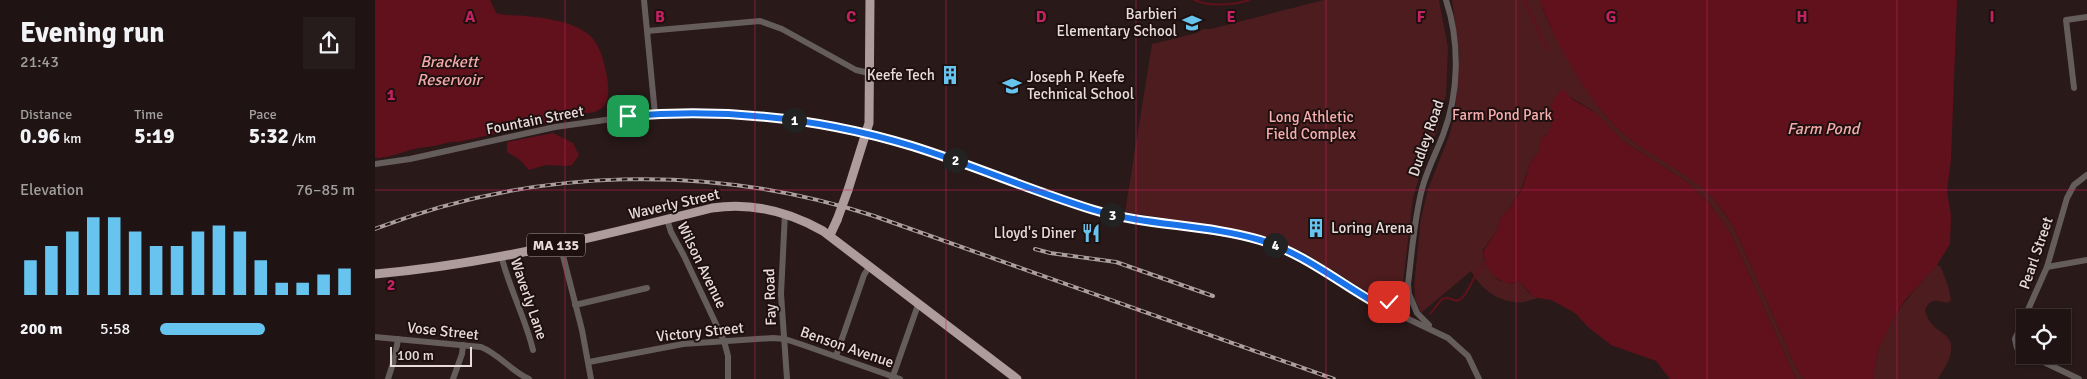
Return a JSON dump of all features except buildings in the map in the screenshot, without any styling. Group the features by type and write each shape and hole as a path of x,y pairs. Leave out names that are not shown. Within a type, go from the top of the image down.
{"main road":[{"path":"830,235 848,190 869,123 870,0"},
{"name":"Waverly Street","path":"375,274 425,269 560,244 711,208 754,207 785,213 805,221 830,235 918,305 1017,379"}],"street":[{"path":"645,0 655,114"},
{"name":"Dudley Road","path":"1403,316 1420,198 1443,134 1453,98 1455,76 1454,39 1446,0"},
{"path":"2074,88 2066,20 2087,17"},
{"path":"647,31 760,21 782,29 856,70 869,73"},
{"name":"Fountain Street","path":"375,164 410,159 570,124 655,114 712,113 769,117 823,124 866,133 924,150 1103,212 1266,242 1298,256 1377,304 1454,342 1467,356 1479,379"},
{"name":"Pearl Street","path":"2028,309 2047,267 2067,198 2074,185 2087,175"},
{"name":"Fay Road","path":"785,213 781,294 787,379"},
{"name":"Wilson Avenue","path":"667,219 671,232 724,341 728,379"},
{"path":"560,244 589,362 591,379 586,379"},
{"name":"Waverly Lane","path":"501,255 508,283 523,313 533,350"},
{"path":"2047,267 2087,260"},
{"path":"836,356 863,275 869,267"},
{"path":"575,305 647,288"},
{"path":"1377,304 1393,301 1407,293 1417,313 1440,334"},
{"name":"Dudley Road","path":"1395,312 1407,293"},
{"path":"892,378 918,305"},
{"name":"Vose Street","path":"375,337 476,346 490,351 517,376 529,379"},
{"name":"Victory Street","path":"589,362 678,345 773,338 785,339"},
{"path":"388,379 398,339"},
{"name":"Benson Avenue","path":"785,339 892,378 900,379"},
{"path":"453,379 462,354 463,345"},
{"path":"2048,364 2079,379"}],"green space":[{"name":"Long Athletic Field Complex","path":"1324,0 1439,0 1448,48 1446,95 1437,131 1422,167 1413,198 1403,283 1396,295 1386,300 1377,298 1305,253 1271,238 1234,229 1125,212 1152,44 1197,33 1203,29 1211,29"},
{"name":"Farm Pond Park","path":"1452,0 1540,0 1546,18 1559,43 1602,111 1616,127 1631,139 1690,177 1705,190 1724,213 1735,230 1799,374 1804,379 1796,379 1731,234 1709,203 1686,181 1623,141 1592,110 1560,91 1551,106 1551,126 1549,132 1544,136 1539,150 1530,164 1522,187 1510,208 1500,219 1497,231 1483,250 1484,260 1498,280 1511,284 1519,281 1528,292 1538,298 1526,302 1501,299 1489,292 1471,271 1421,313 1415,299 1414,286 1421,218 1428,189 1449,136 1455,114 1459,52"},
{"path":"1937,265 1941,267 1951,300 1948,303 1937,301 1929,303 1925,310 1933,326 1948,338 1951,344 1947,364 1938,379 1873,379 1879,348 1896,314"}],"water":[{"name":"Brackett Reservoir","path":"375,0 490,0 496,13 544,18 575,26 591,36 599,49 608,80 606,102 604,106 594,112 562,117 557,120 458,142 417,148 391,156 375,158"},
{"name":"Farm Pond","path":"1540,0 1957,0 1951,159 1947,191 1951,216 1950,244 1937,265 1906,299 1893,319 1878,350 1873,379 1804,379 1799,374 1735,230 1724,212 1698,185 1640,146 1612,123 1599,108 1575,72 1554,33"},
{"path":"1563,89 1572,99 1596,113 1623,141 1686,181 1709,203 1731,234 1796,379 1670,379 1656,361 1611,345 1588,327 1575,313 1551,300 1532,295 1519,281 1509,284 1494,275 1485,261 1484,250 1497,231 1500,219 1510,208 1523,187 1530,164 1539,150 1542,138 1549,132 1551,126 1551,106 1558,93"},
{"path":"553,133 573,143 579,155 572,165 546,165 529,170 520,160 507,152 507,142"}],"waterway":[{"path":"1195,0 1207,4 1236,3 1249,0"},
{"path":"1524,0 1548,50"},
{"path":"1430,314 1442,299 1448,298 1457,301 1461,298 1468,290 1477,273 1486,263"}],"railway":[{"path":"375,229 436,208 498,193 560,184 623,179 687,180 750,187 812,199 874,216 1334,379"},
{"path":"1035,249 1050,253 1116,262 1213,296"}],"place":[{"name":"Barbieri Elementary School","path":"1192,23"},
{"name":"Keefe Tech","path":"950,75"},
{"name":"Joseph P. Keefe Technical School","path":"1012,86"},
{"name":"Loring Arena","path":"1316,228"},
{"name":"Lloyd's Diner","path":"1091,233"}],"route":[{"path":"628,116 698,113 784,118 866,133 961,162 1103,212 1266,242 1298,256 1377,304 1389,302"}]}
